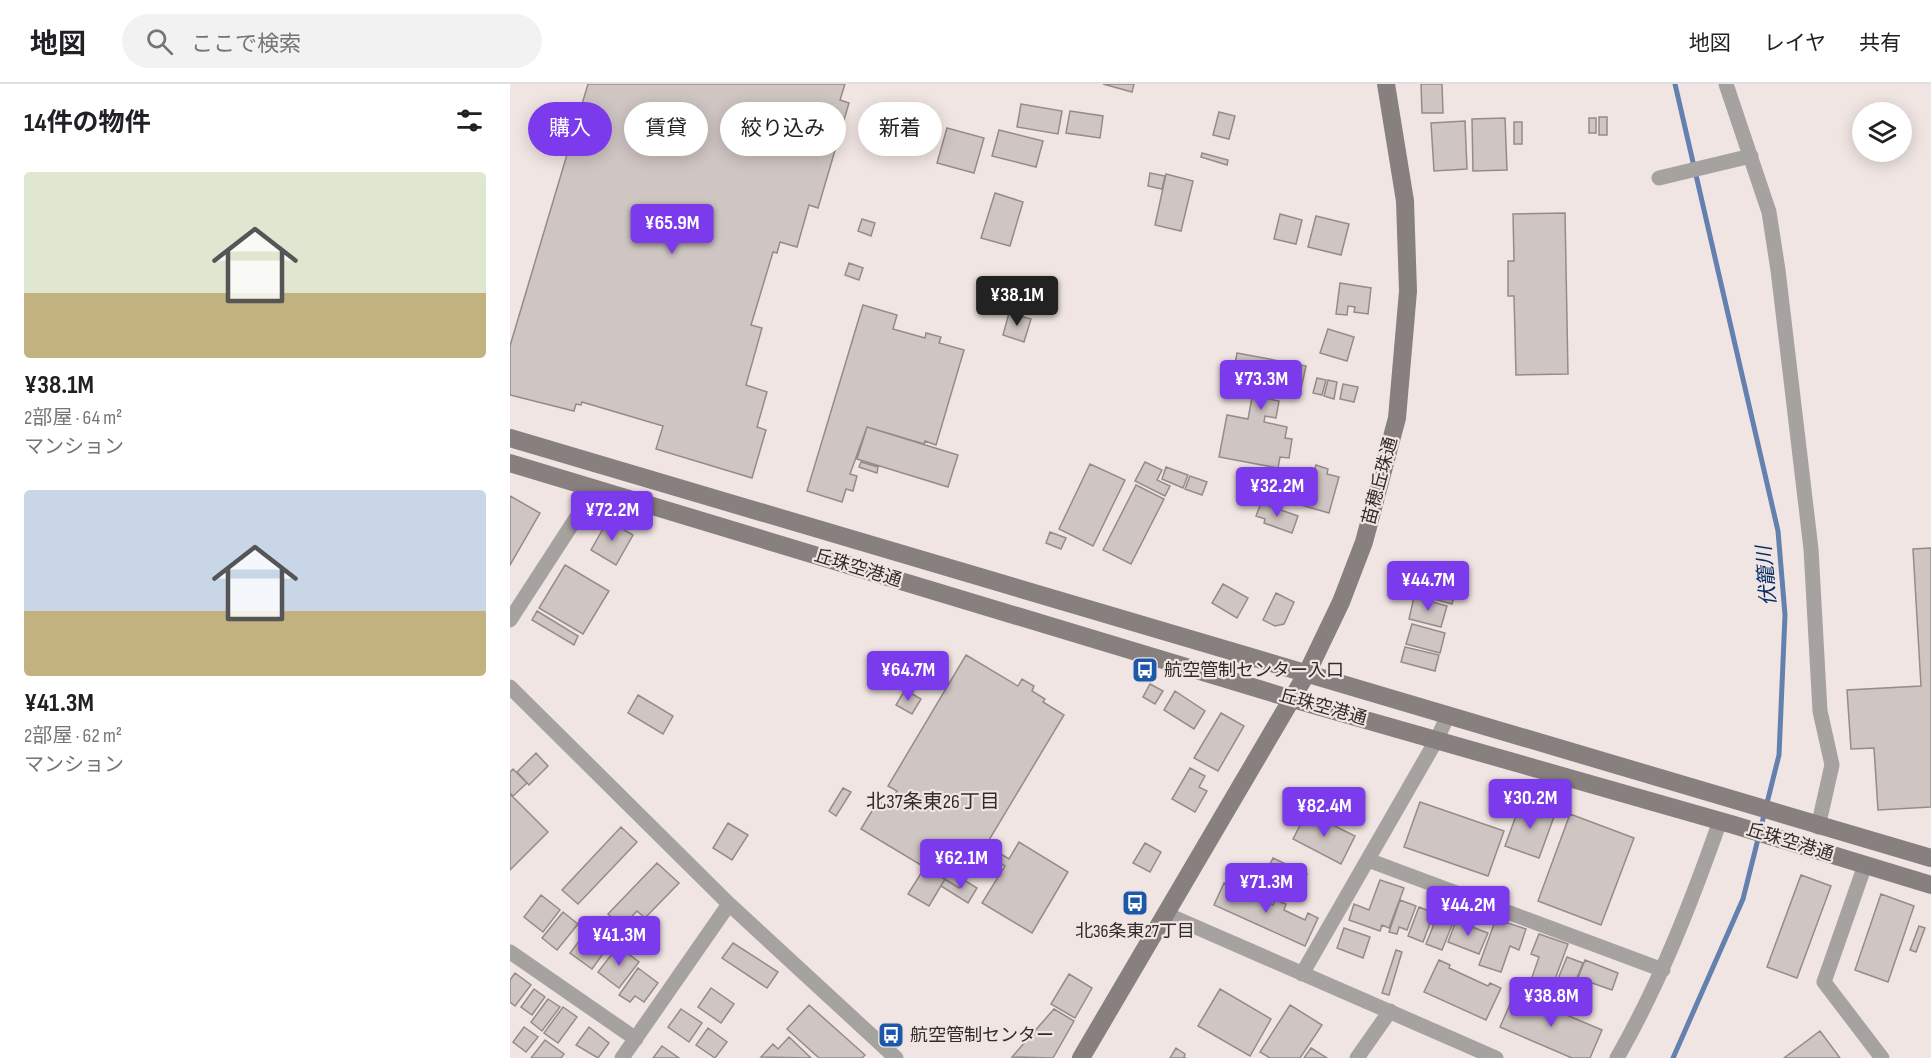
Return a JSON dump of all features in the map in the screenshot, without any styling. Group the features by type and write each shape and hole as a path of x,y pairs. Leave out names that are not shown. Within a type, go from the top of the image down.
{"main road":[{"name":"苗穂丘珠通","path":"1081,1058 1307,673 1341,602 1364,542 1380,486 1399,398 1408,291 1406,223 1386,84"},
{"name":"丘珠空港通","path":"510,438 1307,673 1818,827 1931,858"},
{"name":"丘珠空港通","path":"510,462 1292,699 1727,823 1931,885"}],"street":[{"path":"1726,84 1769,212 1810,549 1820,711 1832,765 1818,827"},
{"path":"1659,178 1751,156"},
{"path":"510,620 595,489"},
{"path":"510,687 729,904 896,1058"},
{"path":"1302,974 1437,739 1448,715"},
{"path":"1617,1058 1663,970 1727,823"},
{"path":"1368,860 1663,970"},
{"path":"1865,865 1824,982 1882,1058"},
{"path":"622,1058 729,904"},
{"path":"1166,914 1496,1058"},
{"path":"510,952 636,1039"},
{"path":"1357,1058 1390,1011"}],"building":[{"path":"588,84 845,84 840,100 846,102 720,102 720,156 833,156 818,208 809,205 797,247 780,242 777,253 773,252 751,325 762,328 746,385 767,392 757,427 766,430 752,478 656,449 663,426 582,402 581,405 576,404 574,411 510,395 510,346 567,156 612,156 612,102 583,102"},
{"path":"1103,84 1134,84 1132,92"},
{"path":"1421,84 1442,84 1443,113 1422,113"},
{"path":"1021,104 1062,111 1058,134 1017,127"},
{"path":"1070,111 1103,116 1100,138 1066,133"},
{"path":"1219,112 1235,116 1229,139 1213,135"},
{"path":"1599,117 1607,117 1607,135 1599,135"},
{"path":"1505,118 1507,170 1473,171 1472,119"},
{"path":"1589,118 1596,118 1596,133 1589,133"},
{"path":"1465,121 1467,169 1434,171 1431,123"},
{"path":"1514,122 1522,122 1522,144 1514,144"},
{"path":"947,128 984,138 974,173 937,163 939,156 942,156 942,146"},
{"path":"999,130 1043,141 1036,167 992,156"},
{"path":"1202,153 1228,160 1227,165 1201,157"},
{"path":"1150,173 1165,176 1162,189 1148,186"},
{"path":"1166,174 1193,181 1181,231 1155,225"},
{"path":"995,193 1023,202 1010,246 981,238"},
{"path":"1565,213 1568,374 1516,375 1514,296 1508,296 1508,261 1514,261 1513,214"},
{"path":"1280,214 1302,220 1296,244 1274,239"},
{"path":"1316,216 1349,224 1341,255 1308,247"},
{"path":"862,219 875,223 871,236 858,231"},
{"path":"849,263 863,268 859,280 845,275"},
{"path":"1340,283 1371,288 1368,314 1354,312 1355,307 1348,306 1347,315 1336,314"},
{"path":"863,305 897,315 893,329 925,338 926,333 941,337 939,343 964,350 936,445 925,441 924,444 867,427 850,474 857,476 853,491 846,489 842,502 807,491"},
{"path":"1009,313 1031,319 1024,342 1003,335"},
{"path":"1328,329 1354,337 1347,361 1320,353"},
{"path":"1237,353 1306,366 1299,398 1270,393 1269,399 1279,401 1276,418 1265,416 1264,422 1287,427 1285,438 1292,439 1289,458 1280,457 1278,468 1219,457 1227,415 1248,419 1253,392 1231,387"},
{"path":"1317,378 1326,380 1322,395 1313,393"},
{"path":"1328,380 1337,382 1334,399 1324,396"},
{"path":"1343,384 1358,387 1354,402 1340,399"},
{"path":"867,427 958,455 948,487 857,459"},
{"path":"861,462 878,467 877,473 859,467"},
{"path":"1145,462 1162,470 1157,480 1170,486 1165,496 1135,481"},
{"path":"1090,464 1125,480 1093,546 1059,529"},
{"path":"1316,465 1328,469 1327,474 1339,477 1329,513 1294,503 1304,468 1314,471"},
{"path":"1166,467 1188,475 1183,488 1162,479"},
{"path":"1190,476 1207,482 1202,495 1185,489"},
{"path":"1136,485 1164,499 1131,564 1103,550"},
{"path":"510,496 540,513 510,565"},
{"path":"1261,503 1298,516 1292,533 1264,523 1265,519 1256,516"},
{"path":"608,520 633,535 616,565 591,550"},
{"path":"1050,532 1066,538 1061,549 1046,543"},
{"path":"1931,548 1931,807 1878,810 1874,748 1851,749 1847,690 1921,686 1913,549"},
{"path":"565,565 609,591 583,634 539,608"},
{"path":"1400,568 1413,572 1410,585 1396,581"},
{"path":"1430,575 1458,583 1452,604 1423,596"},
{"path":"1223,584 1248,598 1237,618 1212,603"},
{"path":"1276,593 1294,602 1284,624 1275,626 1263,620"},
{"path":"1414,597 1447,606 1441,627 1409,619"},
{"path":"537,611 578,636 574,645 532,620"},
{"path":"1412,624 1445,633 1440,653 1406,644"},
{"path":"1405,647 1439,655 1435,671 1401,662"},
{"path":"966,655 1018,686 1022,679 1034,686 1032,691 1045,699 1043,702 1064,715 986,845 1009,859 1019,842 1068,872 1032,933 982,903 1005,866 974,847 969,856 975,860 959,888 861,829 878,801 888,806 897,791 888,786"},
{"path":"1150,684 1163,691 1155,704 1143,697"},
{"path":"905,690 921,699 912,714 896,705"},
{"path":"1175,691 1205,711 1194,729 1164,710"},
{"path":"638,695 673,716 663,734 628,713"},
{"path":"1221,713 1244,726 1218,771 1194,758"},
{"path":"536,753 548,766 529,785 517,772"},
{"path":"1190,768 1205,776 1199,787 1207,791 1195,812 1172,799"},
{"path":"513,769 527,783 513,796 510,793 510,772"},
{"path":"843,788 851,792 836,816 829,811"},
{"path":"510,794 548,832 510,870"},
{"path":"1420,802 1504,831 1488,876 1404,847"},
{"path":"1521,802 1555,814 1539,858 1505,846"},
{"path":"1307,812 1355,836 1341,864 1293,839"},
{"path":"1570,814 1634,838 1601,925 1538,901"},
{"path":"728,823 748,835 732,860 713,848"},
{"path":"621,827 637,842 578,904 562,890"},
{"path":"1145,843 1161,852 1150,872 1133,863"},
{"path":"1273,858 1307,874 1296,897 1262,881"},
{"path":"657,863 679,883 645,918 637,911 622,927 608,914"},
{"path":"925,867 945,879 929,906 908,894"},
{"path":"1801,875 1831,886 1797,978 1767,967"},
{"path":"945,879 959,888 964,880 977,888 968,903 941,886"},
{"path":"1380,880 1404,888 1389,928 1382,925 1380,931 1349,920 1354,904 1369,910"},
{"path":"1224,883 1238,890 1241,883 1250,887 1248,893 1273,905 1275,900 1286,904 1284,910 1305,920 1308,913 1318,918 1305,946 1214,905"},
{"path":"1881,894 1914,906 1888,982 1855,970"},
{"path":"541,895 560,910 543,932 524,917"},
{"path":"1400,900 1416,906 1407,930 1399,927 1397,934 1389,932"},
{"path":"1419,907 1434,913 1423,942 1408,936"},
{"path":"563,912 578,924 557,950 542,938"},
{"path":"1436,919 1452,925 1442,950 1426,944"},
{"path":"1496,919 1526,929 1519,950 1510,946 1501,972 1479,965"},
{"path":"1456,921 1488,933 1479,954 1448,942"},
{"path":"1919,926 1925,928 1916,952 1910,950"},
{"path":"589,928 610,944 592,969 570,953"},
{"path":"1344,928 1370,937 1363,958 1337,948"},
{"path":"1539,934 1568,944 1551,990 1530,983 1539,957 1531,954"},
{"path":"733,943 778,972 767,988 722,958"},
{"path":"618,946 639,962 619,988 598,972"},
{"path":"1396,950 1402,952 1389,995 1382,993"},
{"path":"1567,957 1583,963 1569,997 1553,991"},
{"path":"1439,960 1450,965 1449,968 1488,986 1490,983 1501,988 1486,1020 1424,992"},
{"path":"1585,960 1618,973 1612,990 1578,978"},
{"path":"638,968 658,983 644,1002 635,996 630,1002 619,995"},
{"path":"515,973 531,985 515,1006 510,1002 510,980"},
{"path":"1069,974 1092,988 1075,1018 1051,1004"},
{"path":"711,988 734,1004 721,1023 698,1007"},
{"path":"534,989 545,997 532,1015 521,1007"},
{"path":"1220,989 1271,1019 1250,1056 1198,1026"},
{"path":"1515,993 1602,1030 1590,1058 1572,1058 1500,1027"},
{"path":"548,999 560,1007 542,1031 531,1022"},
{"path":"809,1005 865,1055 862,1058 819,1058 787,1029"},
{"path":"1290,1005 1322,1025 1300,1058 1270,1058 1260,1052"},
{"path":"563,1007 577,1017 558,1043 544,1033"},
{"path":"681,1009 702,1023 689,1042 668,1027"},
{"path":"1054,1009 1074,1021 1053,1058 1012,1057"},
{"path":"524,1027 538,1037 526,1052 513,1042"},
{"path":"589,1027 609,1043 598,1058 576,1045"},
{"path":"708,1028 727,1042 715,1058 696,1045"},
{"path":"1820,1031 1840,1058 1784,1058"},
{"path":"789,1037 811,1058 761,1057 773,1044 778,1049"},
{"path":"545,1040 564,1054 561,1058 531,1058"},
{"path":"662,1046 679,1058 653,1058"},
{"path":"1176,1048 1185,1054 1186,1058 1170,1058"},
{"path":"1311,1048 1327,1058 1304,1058"}],"waterway":[{"name":"伏籠川","path":"1673,1058 1743,899 1779,755 1785,615 1778,531 1675,84"}],"place":[{"name":"航空管制センター入口","path":"1145,670"},
{"name":"北36条東27丁目","path":"1135,903"},
{"name":"航空管制センター","path":"891,1035"}],"district":[{"name":"北37条東26丁目","path":"933,802"}]}
